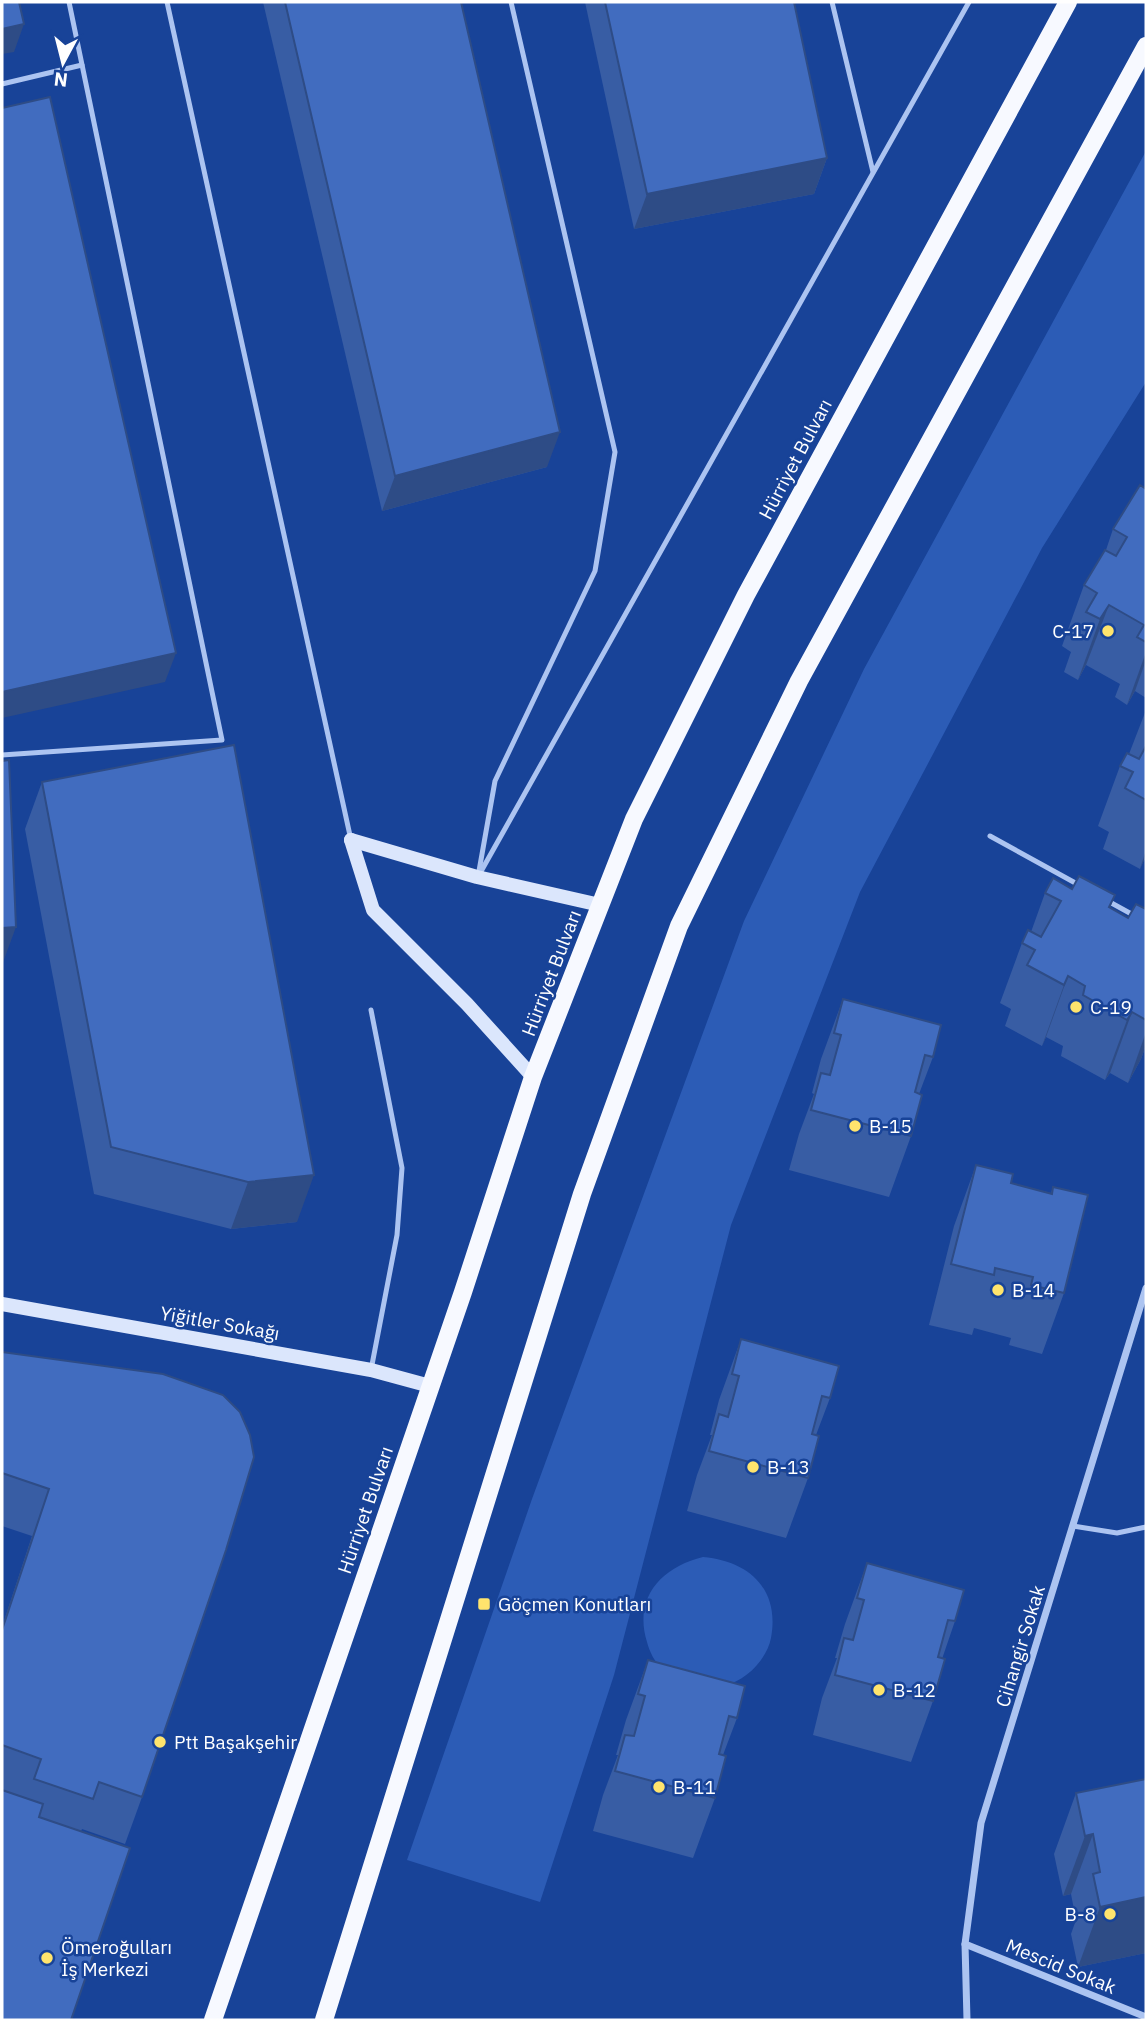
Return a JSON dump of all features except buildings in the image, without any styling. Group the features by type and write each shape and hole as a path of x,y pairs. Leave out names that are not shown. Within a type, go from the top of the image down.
{"main road":[{"name":"Hürriyet Bulvarı","path":"213,2020 533,1077 634,820 746,595 1068,2"},
{"path":"324,2020 582,1194 679,926 799,681 1146,46"}],"street":[{"path":"351,840 477,877 600,905"},
{"path":"351,840 373,910 467,1004 533,1077"},
{"name":"Cihangir Sokak","path":"967,2020 965,1944 981,1823 1146,1288"},
{"name":"Yiğitler Sokağı","path":"2,1304 372,1370 430,1386"},
{"name":"Mescid Sokak","path":"965,1944 1146,2017"}],"lane":[{"path":"2,755 222,740 69,2"},
{"path":"167,2 351,840"},
{"path":"477,877 495,782 595,571 615,452 512,2"},
{"path":"832,2 873,172"},
{"path":"477,877 969,2"},
{"path":"2,84 82,65"},
{"path":"990,836 1086,889"},
{"path":"1098,895 1146,922"},
{"path":"371,1010 402,1168 397,1235 372,1370"},
{"path":"1073,1526 1118,1533 1146,1527"}],"shaded area":[{"path":"1146,151 1146,382 1042,548 860,892 731,1225 614,1675 540,1902 407,1860 532,1499 744,921 864,669"},
{"path":"703,1557 734,1564 747,1571 766,1592 771,1605 771,1638 765,1654 748,1674 725,1685 712,1684 663,1669 651,1653 644,1626 644,1611 654,1586 675,1568"}],"place":[{"name":"C-17","path":"1108,631"},
{"name":"C-19","path":"1076,1007"},
{"name":"B-15","path":"855,1126"},
{"name":"B-14","path":"998,1290"},
{"name":"B-13","path":"753,1467"},
{"name":"Göçmen Konutları","path":"484,1604"},
{"name":"B-12","path":"879,1690"},
{"name":"Ptt Başakşehir","path":"160,1742"},
{"name":"B-11","path":"659,1787"},
{"name":"B-8","path":"1110,1914"},
{"name":"Ömeroğulları İş Merkezi","path":"47,1958"}]}
